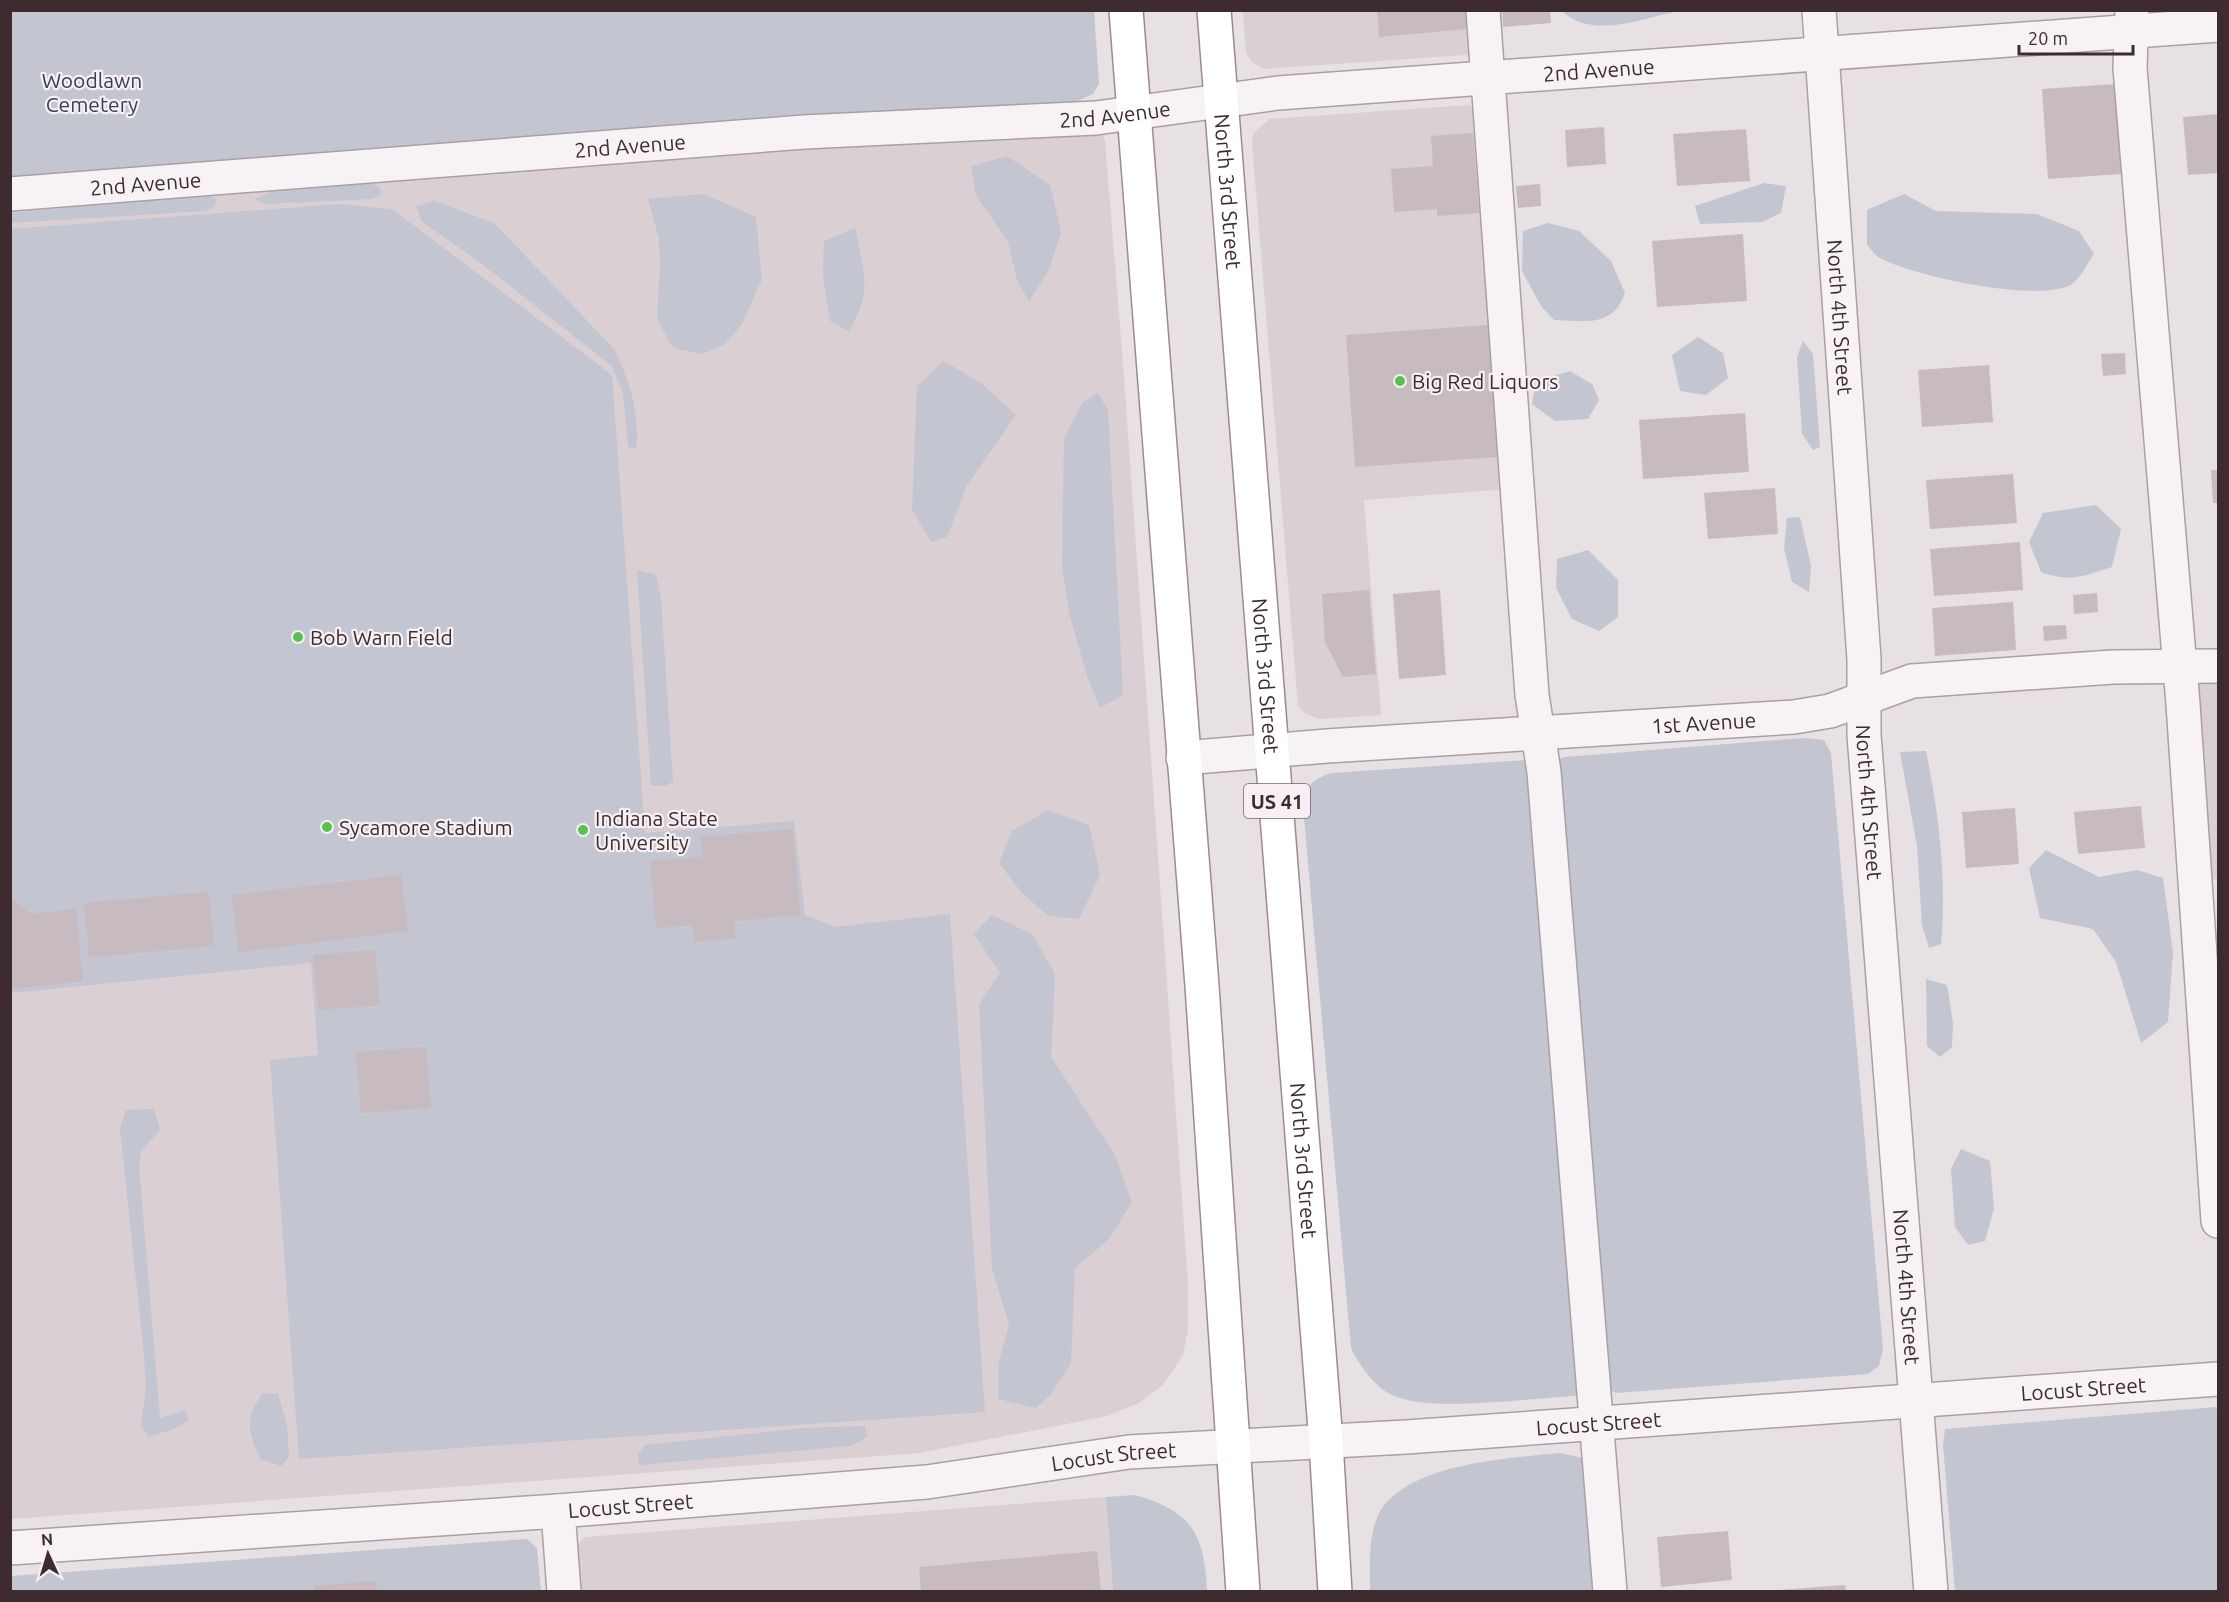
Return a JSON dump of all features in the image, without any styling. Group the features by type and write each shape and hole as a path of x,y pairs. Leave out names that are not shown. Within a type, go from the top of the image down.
{"highway":[{"path":"1126,10 1244,1592"},
{"name":"North 3rd Street","path":"1214,10 1326,1442 1335,1592"}],"street":[{"path":"1483,10 1532,695 1544,772 1610,1592"},
{"name":"North 4th Street","path":"1819,10 1863,647 1864,735 1931,1592"},
{"name":"2nd Avenue","path":"10,194 804,132 1096,118 1278,93 1822,54 2131,21 2218,25"},
{"path":"2131,21 2130,68 2148,307 2180,668 2218,1221"},
{"name":"1st Avenue","path":"1183,758 1794,717 1830,711 1912,681 2113,667 2218,666"},
{"name":"Locust Street","path":"10,1548 558,1511 927,1482 1129,1452 1326,1442 1597,1422 1916,1403 2218,1379"},
{"path":"558,1511 564,1592"}],"shaded area":[{"path":"1243,11 1472,11 1473,52 1467,55 1263,69 1252,62 1246,52"},
{"path":"1468,105 1476,109 1509,489 1364,500 1381,715 1319,719 1306,714 1298,706 1252,143 1254,132 1270,119"},
{"name":"Indiana State University","path":"1102,133 1105,141 1124,376 1188,1283 1188,1330 1183,1355 1163,1385 1139,1403 1107,1416 920,1453 11,1519 11,206 436,167"},
{"path":"2218,682 2218,879 2204,880 2193,692 2198,684"},
{"path":"1106,1497 1113,1591 579,1591 576,1546 585,1537"}],"green space":[{"name":"Woodlawn Cemetery","path":"11,11 1094,11 1099,84 1093,94 1060,109 11,179"},
{"path":"1562,11 1679,11 1634,22 1603,26 1574,20"},
{"path":"1007,156 1050,185 1061,232 1049,270 1029,301 1017,280 1008,241 976,196 971,166"},
{"path":"366,183 379,186 382,194 371,199 265,204 255,199 272,191"},
{"path":"1764,183 1786,186 1781,213 1762,222 1700,224 1695,206"},
{"path":"704,194 756,217 762,279 742,324 725,344 703,354 673,348 657,319 659,239 648,199"},
{"path":"1904,194 1936,211 2037,214 2079,231 2094,254 2072,284 2056,289 2033,291 1976,285 1896,265 1880,258 1867,245 1867,210"},
{"path":"206,195 217,199 215,206 205,211 11,223 11,213"},
{"path":"434,201 494,223 614,349 625,373 635,410 636,448 628,447 623,393 612,366 478,261 421,221 416,206"},
{"name":"Sycamore Stadium","path":"338,204 392,209 612,375 645,833 794,821 805,915 835,927 950,914 985,1412 299,1459 270,1060 318,1055 311,963 11,993 11,229"},
{"path":"1548,223 1579,231 1611,261 1625,293 1613,312 1596,320 1554,320 1541,306 1522,271 1523,231"},
{"path":"855,228 863,269 864,292 857,317 849,331 830,321 823,276 824,241"},
{"path":"1698,337 1723,353 1728,378 1706,395 1680,391 1672,355"},
{"path":"1803,341 1813,354 1820,447 1813,450 1802,434 1797,357"},
{"path":"944,361 982,384 1016,415 967,485 947,537 931,542 912,510 917,386"},
{"path":"1570,371 1592,384 1599,400 1588,419 1555,421 1532,404 1536,381"},
{"path":"1098,393 1108,411 1123,695 1100,708 1088,679 1069,613 1062,565 1064,438 1082,403"},
{"path":"2096,505 2121,529 2112,567 2069,578 2041,572 2029,542 2043,513"},
{"path":"1800,517 1811,566 1809,592 1792,582 1784,548 1787,518"},
{"path":"1588,550 1618,580 1618,617 1599,631 1572,619 1556,588 1557,559"},
{"path":"637,570 656,575 661,599 673,781 666,786 651,785"},
{"path":"1803,738 1824,740 1831,753 1883,1349 1879,1366 1868,1374 1616,1393 1607,1388 1556,761 1564,757"},
{"path":"1926,751 1938,823 1943,895 1941,944 1929,948 1922,925 1917,846 1900,752"},
{"path":"1526,760 1534,768 1583,1391 1576,1396 1484,1403 1414,1401 1389,1394 1382,1389 1364,1370 1351,1348 1304,800 1314,781 1331,773"},
{"path":"1048,810 1089,825 1100,875 1079,919 1049,916 1022,893 999,863 1012,831"},
{"path":"2046,850 2099,877 2137,870 2163,878 2173,952 2168,1022 2141,1043 2116,962 2093,929 2040,918 2029,868"},
{"path":"992,915 1032,934 1055,974 1051,1057 1114,1153 1132,1202 1108,1240 1075,1268 1071,1363 1051,1394 1036,1408 998,1399 999,1362 1009,1325 992,1268 979,1004 1000,973 974,934"},
{"path":"1926,979 1947,985 1953,1023 1952,1047 1940,1057 1927,1046"},
{"path":"154,1109 160,1130 141,1151 139,1166 160,1418 185,1410 189,1420 172,1430 149,1436 141,1427 146,1385 120,1129 126,1110"},
{"path":"1961,1149 1990,1161 1994,1208 1985,1241 1968,1245 1955,1227 1951,1169"},
{"path":"263,1393 278,1394 287,1425 289,1457 281,1466 260,1459 251,1432 253,1410"},
{"path":"2216,1407 2218,1410 2218,1591 1955,1591 1943,1445 1945,1429"},
{"path":"865,1426 867,1437 851,1446 639,1465 638,1454 645,1445 803,1428"},
{"path":"1560,1453 1583,1458 1598,1591 1370,1592 1371,1545 1374,1526 1389,1500 1408,1485 1458,1467 1486,1461"},
{"path":"1135,1495 1170,1509 1192,1528 1203,1554 1207,1591 1113,1591 1106,1497"},
{"path":"527,1539 537,1548 541,1591 11,1592 11,1576"}],"building":[{"path":"1377,10 1465,10 1467,29 1379,37"},
{"path":"1502,10 1550,10 1551,23 1503,27"},
{"path":"2115,84 2121,174 2048,179 2042,89"},
{"path":"2218,114 2218,173 2188,175 2183,117"},
{"path":"1604,127 1606,164 1567,167 1565,130"},
{"path":"1746,129 1750,181 1677,186 1673,134"},
{"path":"1473,133 1479,213 1437,216 1437,209 1394,212 1391,169 1433,166 1431,136"},
{"path":"1540,184 1541,206 1518,208 1516,186"},
{"path":"1743,234 1747,301 1657,307 1652,241"},
{"path":"1488,325 1497,457 1355,467 1346,335"},
{"path":"2125,353 2126,374 2103,376 2101,354"},
{"path":"1989,365 1993,422 1922,427 1918,370"},
{"path":"1745,413 1749,472 1643,479 1639,420"},
{"path":"2211,470 2218,470 2218,503 2213,503"},
{"path":"2013,474 2017,523 1930,529 1926,480"},
{"path":"1775,488 1778,534 1708,539 1704,493"},
{"path":"2020,542 2023,590 1934,596 1930,549"},
{"path":"1369,590 1376,674 1343,677 1325,642 1322,594"},
{"path":"1440,590 1446,675 1399,679 1393,594"},
{"path":"2097,593 2098,612 2074,614 2073,595"},
{"path":"2013,602 2016,650 1935,656 1932,608"},
{"path":"2066,625 2067,639 2044,641 2043,626"},
{"path":"2141,806 2145,848 2078,854 2074,812"},
{"path":"2015,808 2019,864 1966,868 1962,812"},
{"path":"793,829 800,915 734,921 735,938 694,942 693,925 656,928 650,861 703,857 701,837"},
{"path":"401,875 408,931 238,952 232,895"},
{"path":"209,892 214,946 89,957 84,903"},
{"path":"10,897 30,914 76,909 83,981 10,989"},
{"path":"375,950 380,1005 318,1010 313,955"},
{"path":"426,1047 431,1108 361,1113 356,1052"},
{"path":"1728,1531 1732,1580 1661,1587 1657,1537"},
{"path":"1097,1551 1101,1592 921,1592 919,1567"},
{"path":"376,1581 377,1592 315,1592 314,1586"},
{"path":"1845,1585 1846,1592 1779,1592 1779,1590"}],"place":[{"name":"Big Red Liquors","path":"1400,381"},
{"name":"Bob Warn Field","path":"298,637"},
{"name":"Sycamore Stadium","path":"327,827"},
{"name":"Indiana State University","path":"583,830"}]}
